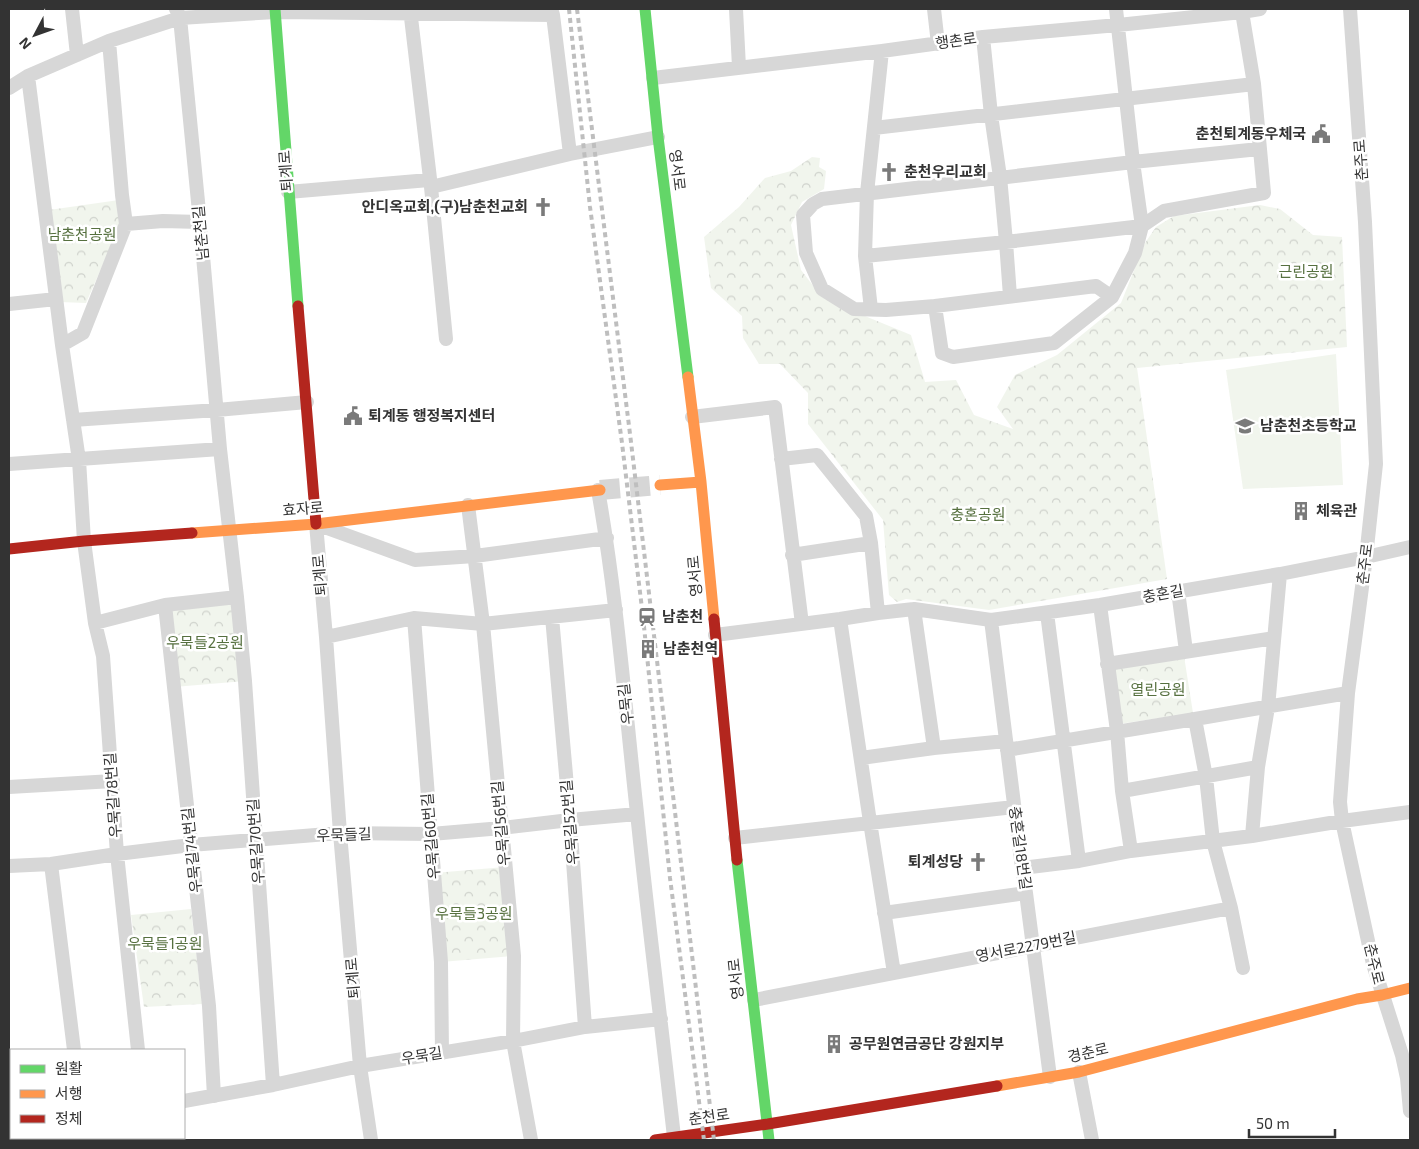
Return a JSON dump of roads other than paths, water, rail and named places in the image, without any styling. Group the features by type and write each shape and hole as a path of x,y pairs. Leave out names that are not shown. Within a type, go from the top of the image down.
{"street":[{"path":"72,9 78,55"},
{"name":"영서로","path":"645,9 658,137 701,482 735,838 763,1096 768,1124 768,1140"},
{"path":"736,9 740,67"},
{"path":"934,9 938,44"},
{"path":"935,306 942,353 953,357 1054,343 1112,296 1135,253 1142,226 1116,9"},
{"name":"행촌로","path":"652,78 983,37 1118,25 1260,9"},
{"name":"춘주로","path":"1350,9 1365,222 1376,464 1348,693 1340,802 1342,821 1373,964 1402,1055 1407,1078 1410,1111"},
{"path":"9,88 28,76 178,13 275,10 552,12 570,154"},
{"name":"퇴계로","path":"275,10 340,833 360,1066 371,1140"},
{"path":"410,11 446,339"},
{"path":"865,256 1142,226 1164,211 1264,193 1254,84 1242,12"},
{"name":"남춘천길","path":"178,13 229,530"},
{"path":"983,37 1000,177 1010,296"},
{"path":"62,345 82,333 126,224 109,41"},
{"path":"872,309 865,256 867,193 882,51"},
{"name":"우묵길78번길","path":"28,76 62,345 79,460 84,541 95,623 103,656 117,854 138,1049"},
{"path":"874,128 1254,84"},
{"path":"288,192 430,184 658,137"},
{"path":"1112,296 1096,286 935,306 886,310 854,309 822,289 806,253 803,216 813,204 822,199 1259,148"},
{"path":"126,224 163,221 200,222"},
{"path":"9,304 56,299"},
{"path":"73,420 307,402"},
{"path":"692,417 774,407 802,624"},
{"path":"9,464 220,449"},
{"path":"781,459 818,455 866,516 871,543 878,613"},
{"path":"660,485 701,482"},
{"name":"효자로","path":"9,549 84,541 316,524 599,490"},
{"name":"우묵길","path":"599,490 616,610 674,1137"},
{"name":"우묵길56번길","path":"468,505 483,624 514,956 513,1041 532,1140"},
{"path":"316,524 415,560 475,556 607,538"},
{"name":"우묵길70번길","path":"229,530 246,691 273,1085"},
{"path":"792,555 871,543"},
{"name":"충혼길","path":"715,635 914,609 991,620 1047,613 1280,574 1410,547"},
{"path":"1252,836 1258,767 1268,707 1280,574"},
{"path":"1178,591 1186,651"},
{"path":"95,623 165,605 237,597"},
{"name":"우묵길74번길","path":"165,605 209,1006 214,1096"},
{"path":"1100,605 1131,851"},
{"path":"914,609 934,748"},
{"path":"326,637 414,618 483,624 616,610"},
{"path":"1047,613 1079,861"},
{"name":"우묵길52번길","path":"552,617 570,820 585,1027"},
{"name":"우묵길60번길","path":"414,618 441,962 442,1053"},
{"path":"840,619 894,973"},
{"name":"충혼길18번길","path":"991,620 1050,1077"},
{"path":"1107,664 1274,638"},
{"path":"861,758 934,748 1064,741 1348,693"},
{"path":"1195,720 1206,777 1213,841 1231,908 1243,968"},
{"path":"1122,790 1258,767"},
{"path":"9,787 112,781"},
{"path":"735,838 1014,807"},
{"path":"1022,868 1410,812"},
{"name":"우묵들길","path":"9,866 51,864 191,845 340,833 431,834 637,814"},
{"path":"51,864 74,1049"},
{"path":"884,914 1026,893"},
{"name":"영서로2279번길","path":"754,1000 1231,908"},
{"name":"경춘로","path":"768,1124 1079,1072 1357,999 1410,988"},
{"name":"우묵길","path":"185,1101 273,1085 360,1066 585,1027 661,1019"},
{"path":"1079,1072 1092,1140"},
{"name":"춘천로","path":"655,1140 768,1124"}],"tunnel":[{"path":"600,490 660,485"}],"railway":[{"path":"569,9 590,207 643,617 670,878 704,1140"},
{"path":"577,9 631,442 714,1140"}],"place":[{"name":"춘천퇴계동우체국","path":"1321,134"},
{"name":"춘천우리교회","path":"889,172"},
{"name":"안디옥교회,(구)남춘천교회","path":"543,207"},
{"name":"퇴계동 행정복지센터","path":"353,416"},
{"name":"남춘천초등학교","path":"1245,426"},
{"name":"체육관","path":"1301,511"},
{"name":"남춘천","path":"647,617"},
{"name":"남춘천역","path":"648,649"},
{"name":"퇴계성당","path":"978,862"},
{"name":"공무원연금공단 강원지부","path":"834,1044"}],"park label":[{"name":"남춘천공원","path":"82,235"},
{"name":"근린공원","path":"1306,272"},
{"name":"충혼공원","path":"978,515"},
{"name":"우묵들2공원","path":"205,643"},
{"name":"열린공원","path":"1158,690"},
{"name":"우묵들3공원","path":"474,914"},
{"name":"우묵들1공원","path":"165,944"}]}
